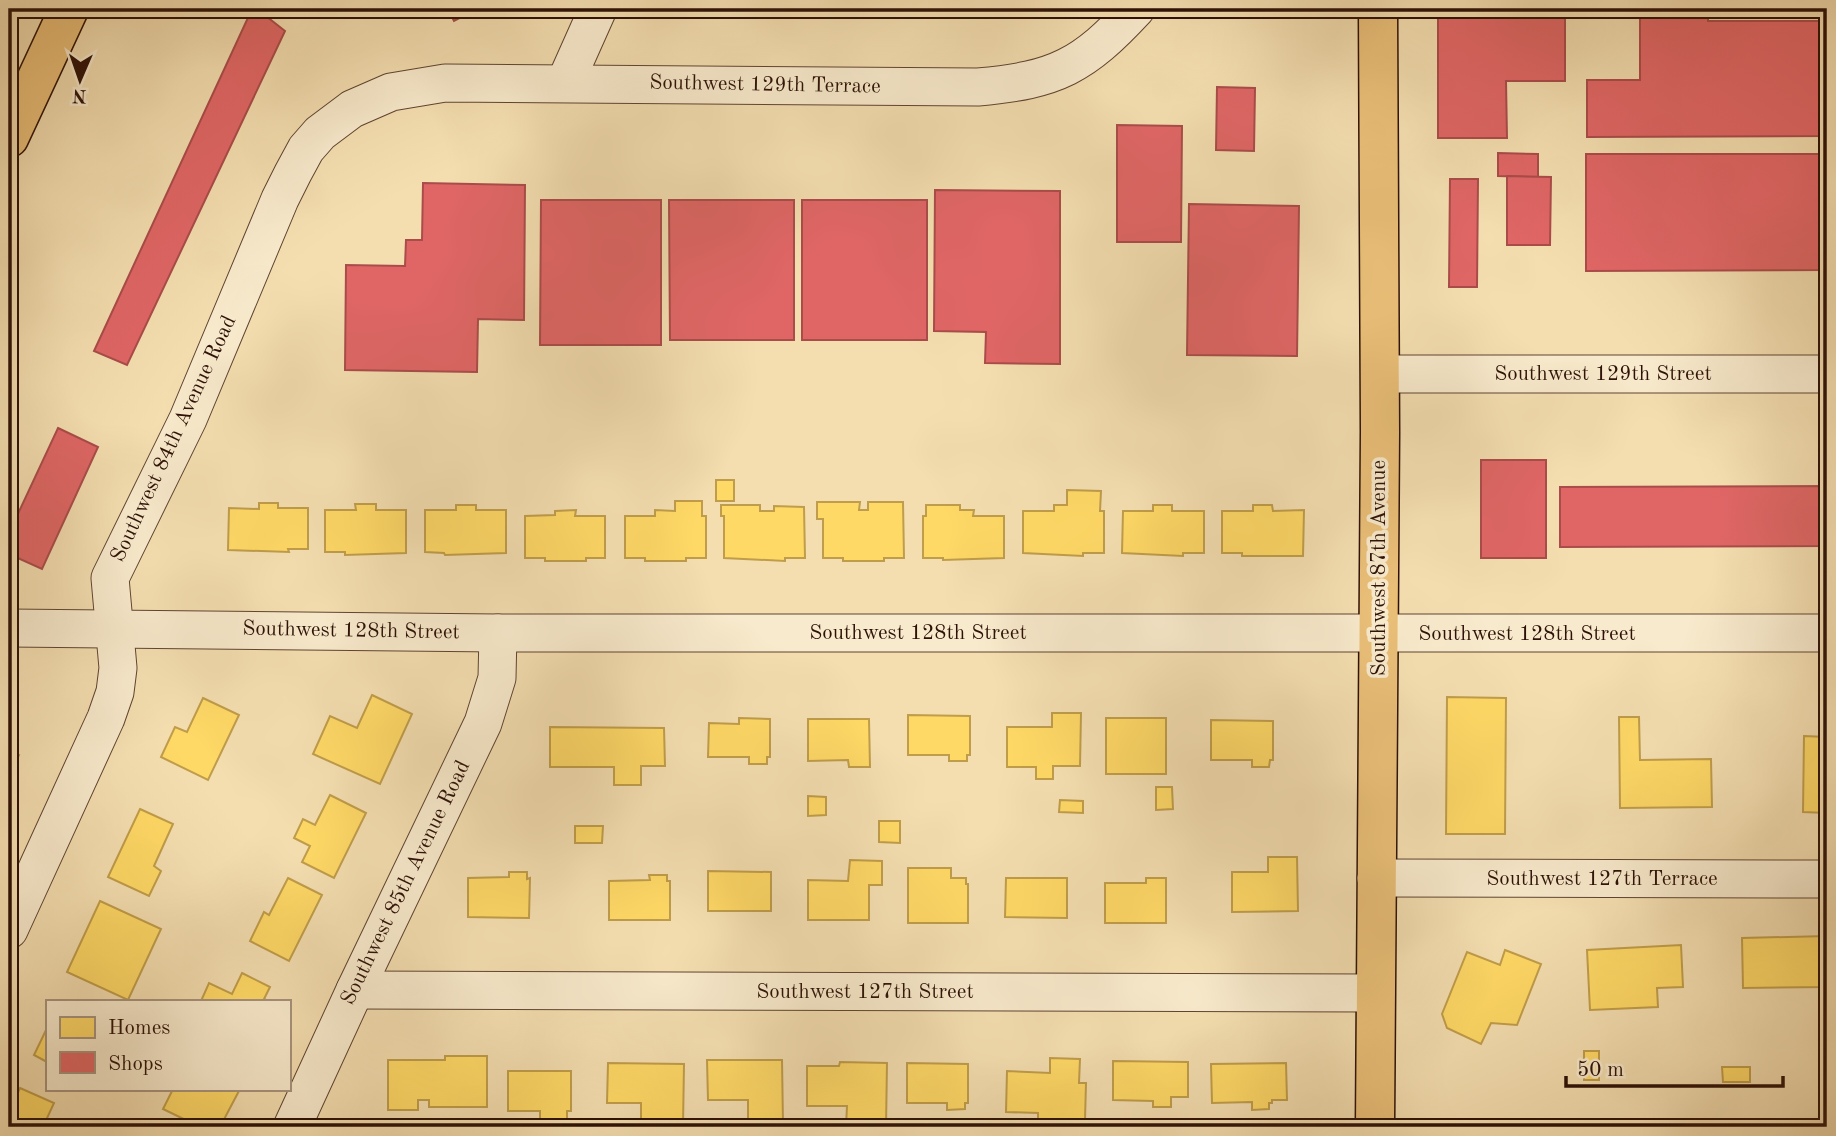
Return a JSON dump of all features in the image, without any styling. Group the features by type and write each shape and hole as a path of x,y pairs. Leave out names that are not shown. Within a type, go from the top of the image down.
{"main road":[{"path":"9,138 69,9"},
{"name":"Southwest 87th Avenue","path":"1375,1127 1380,634 1378,9"}],"street":[{"path":"565,83 598,9"},
{"name":"Southwest 129th Terrace","path":"371,99 413,87 445,83 1004,85 1042,77 1072,65 1096,49 1136,9"},
{"name":"Southwest 84th Avenue Road","path":"9,930 106,718 115,692 118,668 110,578 188,419 279,199 306,149 335,120 371,99"},
{"name":"Southwest 129th Street","path":"1380,374 1827,374"},
{"name":"Southwest 128th Street","path":"9,628 498,633 1827,633"},
{"name":"Southwest 85th Avenue Road","path":"292,1127 483,723 498,674 498,633"},
{"name":"Southwest 127th Terrace","path":"1376,878 1827,879"},
{"name":"Southwest 127th Street","path":"355,990 1376,993"}],"building: Homes":[{"path":"716,480 734,480 734,501 716,501"},
{"path":"1067,490 1101,491 1104,553 1083,553 1083,556 1023,553 1023,511 1054,511 1054,505 1067,505"},
{"path":"675,501 702,501 702,516 706,516 706,558 645,561 645,558 625,558 625,516 655,516 655,510 675,511"},
{"path":"817,502 860,502 859,510 868,510 868,502 903,502 904,558 843,561 843,558 823,558 823,519 817,519"},
{"path":"259,503 278,503 278,508 308,508 308,549 288,549 289,552 228,550 229,508 259,509"},
{"path":"355,504 376,504 376,510 406,510 406,553 345,555 345,552 325,552 325,510 356,510"},
{"path":"456,505 476,505 476,510 506,510 506,553 445,555 425,552 425,510 456,510"},
{"path":"721,505 760,505 760,511 774,511 774,506 804,507 805,558 785,558 785,561 724,558 724,516 721,516"},
{"path":"926,505 960,505 960,510 974,510 973,516 1004,516 1004,558 923,558 923,516 926,516"},
{"path":"1153,505 1172,505 1172,511 1204,511 1204,553 1183,553 1183,556 1122,553 1123,511 1153,511"},
{"path":"1253,505 1272,505 1273,511 1304,510 1303,556 1242,556 1242,553 1222,553 1222,511 1253,511"},
{"path":"576,510 575,516 605,516 605,558 545,561 545,558 525,558 525,516 555,515 555,511"},
{"path":"372,695 412,714 380,784 313,754 330,716 357,728"},
{"path":"1447,697 1506,698 1505,834 1446,834"},
{"path":"203,698 239,715 208,780 161,757 175,727 187,732"},
{"path":"1052,713 1081,713 1080,766 1053,766 1053,779 1036,779 1036,767 1007,767 1007,727 1052,727"},
{"path":"908,715 970,716 970,755 967,755 967,761 949,761 949,755 908,755"},
{"path":"1619,717 1639,717 1640,760 1711,759 1712,807 1620,808"},
{"path":"739,718 770,719 770,757 767,757 767,764 749,764 749,757 708,757 709,723 739,724"},
{"path":"1106,718 1166,718 1166,774 1106,774"},
{"path":"808,719 869,719 870,767 849,767 848,760 808,761"},
{"path":"1211,720 1273,721 1273,760 1270,760 1269,767 1252,767 1252,760 1211,760"},
{"path":"550,727 664,728 665,766 641,766 641,785 614,785 614,767 550,767"},
{"path":"1804,736 1827,737 1827,813 1803,812"},
{"path":"9,750 19,755 9,778"},
{"path":"1156,787 1172,787 1173,809 1156,810"},
{"path":"330,795 366,813 334,878 302,862 310,846 294,838 303,819 315,825"},
{"path":"808,796 826,797 826,815 808,816"},
{"path":"1060,800 1083,801 1083,813 1059,812"},
{"path":"140,809 173,824 154,866 161,871 149,896 108,877"},
{"path":"879,821 900,821 900,843 879,842"},
{"path":"575,826 603,826 602,843 575,843"},
{"path":"1268,857 1297,857 1298,911 1232,912 1232,872 1268,872"},
{"path":"850,860 882,861 882,885 869,885 869,920 808,920 808,880 848,881"},
{"path":"908,868 951,868 951,878 966,878 968,923 908,923"},
{"path":"708,871 771,872 771,911 708,911"},
{"path":"509,872 527,872 527,879 530,878 529,918 468,917 468,878 509,877"},
{"path":"649,875 667,875 667,881 670,881 670,920 609,920 609,881 650,880"},
{"path":"288,878 322,895 289,961 250,941 264,912 269,915"},
{"path":"1006,878 1067,878 1067,918 1005,917"},
{"path":"1146,878 1166,878 1166,923 1105,923 1105,883 1146,883"},
{"path":"100,901 161,929 128,1000 67,972"},
{"path":"1827,936 1827,987 1743,988 1742,938"},
{"path":"1681,945 1683,987 1657,988 1658,1007 1590,1010 1587,950"},
{"path":"1505,950 1541,964 1517,1025 1491,1023 1481,1044 1447,1028 1442,1014 1467,952 1500,965"},
{"path":"242,973 270,987 264,999 266,1000 201,1000 209,983 232,994"},
{"path":"46,1030 46,1061 34,1055"},
{"path":"1584,1051 1599,1051 1599,1080 1584,1080"},
{"path":"445,1056 487,1056 487,1107 429,1107 429,1100 418,1100 418,1110 388,1110 388,1060 445,1060"},
{"path":"1050,1058 1080,1059 1079,1083 1086,1083 1085,1120 1061,1119 1061,1126 1038,1126 1038,1113 1006,1112 1007,1071 1050,1073"},
{"path":"707,1060 782,1060 783,1124 748,1124 748,1100 708,1100"},
{"path":"1113,1061 1188,1062 1188,1097 1171,1097 1171,1107 1153,1107 1153,1101 1113,1100"},
{"path":"840,1062 887,1063 886,1127 846,1127 847,1106 807,1106 807,1066 839,1066"},
{"path":"608,1063 684,1064 683,1126 641,1125 641,1103 607,1103"},
{"path":"907,1063 968,1064 968,1103 965,1103 965,1109 947,1110 947,1103 907,1103"},
{"path":"1286,1063 1287,1100 1272,1100 1269,1109 1252,1110 1252,1102 1212,1103 1211,1064"},
{"path":"1722,1067 1750,1067 1750,1082 1723,1082"},
{"path":"508,1071 571,1071 571,1111 567,1111 567,1126 540,1126 540,1111 508,1111"},
{"path":"20,1088 54,1103 43,1127 9,1127 9,1107 11,1108"},
{"path":"172,1090 239,1090 220,1127 200,1127 163,1109"}],"building: Shops":[{"path":"252,9 257,9 285,31 127,365 94,351"},
{"path":"448,9 477,9 454,21"},
{"path":"1438,9 1565,9 1565,81 1506,81 1507,138 1438,138"},
{"path":"1640,9 1708,9 1708,21 1827,21 1827,136 1587,137 1587,80 1640,80"},
{"path":"1217,87 1255,88 1254,151 1216,150"},
{"path":"1117,125 1182,126 1181,242 1117,242"},
{"path":"1498,153 1538,154 1538,177 1498,176"},
{"path":"1586,154 1827,154 1827,270 1586,271"},
{"path":"1507,176 1551,177 1550,245 1507,245"},
{"path":"1450,179 1478,179 1477,287 1449,287"},
{"path":"423,183 525,185 524,320 478,319 477,372 345,370 346,265 405,266 406,240 422,240"},
{"path":"935,190 1060,191 1060,364 985,363 986,332 934,331"},
{"path":"541,200 661,200 661,345 540,345"},
{"path":"669,200 794,200 794,340 670,340"},
{"path":"802,200 927,200 927,340 802,340"},
{"path":"1189,204 1299,206 1297,356 1187,355"},
{"path":"58,428 98,447 42,569 9,554 9,533"},
{"path":"1481,460 1546,460 1546,558 1481,558"},
{"path":"1827,486 1827,546 1560,547 1560,487"}]}
